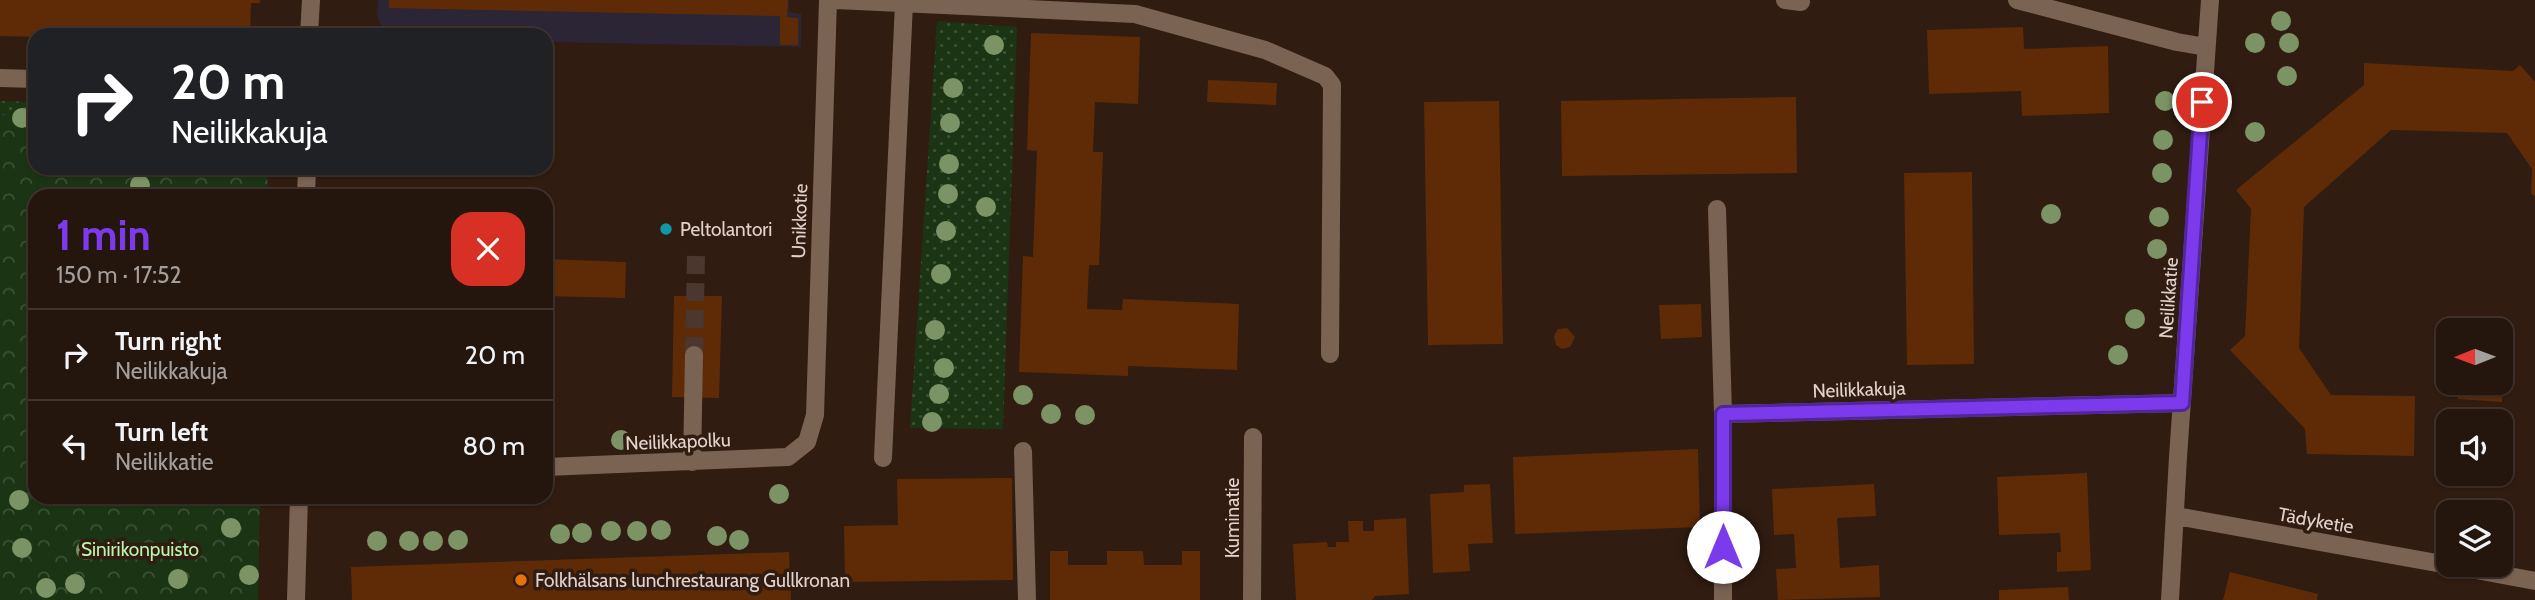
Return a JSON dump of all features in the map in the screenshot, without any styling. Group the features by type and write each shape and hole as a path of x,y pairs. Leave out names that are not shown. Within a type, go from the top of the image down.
{"street":[{"path":"309,28 310,0"},
{"name":"Unikkotie","path":"807,442 815,415 828,0"},
{"path":"836,0 1135,14 1265,50 1325,76 1332,85 1330,354"},
{"path":"2017,0 2177,42 2206,47"},
{"name":"Neilikkatie","path":"2170,600 2210,0"},
{"path":"883,458 904,3"},
{"path":"0,78 28,79"},
{"path":"1717,209 1723,414 1723,600"},
{"path":"692,462 694,355"},
{"name":"Neilikkakuja","path":"1723,414 2182,403"},
{"name":"Kuminatie","path":"1252,600 1253,437"},
{"name":"Neilikkapolku","path":"553,467 788,457 807,442"},
{"path":"1023,451 1027,600"},
{"path":"296,600 299,504"},
{"name":"Tädyketie","path":"2175,516 2436,563"},
{"name":"Tädyketie","path":"2513,576 2535,581"}],"shaded area":[{"path":"378,0 789,0 789,12 801,14 801,47 553,42 553,28 382,28 377,15"}],"green space":[{"path":"937,21 1017,27 1003,429 910,428"},
{"path":"0,101 28,102 28,139 0,161"},
{"name":"Sinirikonpuisto","path":"0,115 28,116 28,175 267,175 268,189 28,189 28,504 260,504 258,600 0,600"}],"building":[{"path":"0,0 260,0 260,3 251,3 250,28 28,28 28,37 0,36"},
{"path":"389,0 788,0 787,17 798,18 798,45 780,45 780,16 389,8"},
{"path":"2023,27 2024,49 2108,46 2109,113 2022,116 2021,91 1929,94 1927,30"},
{"path":"1031,33 1140,37 1138,104 1095,102 1093,152 1103,152 1099,265 1089,265 1087,309 1122,310 1123,299 1239,304 1237,370 1128,366 1128,376 1019,372 1023,256 1033,257 1037,151 1027,150"},
{"path":"2364,63 2513,71 2520,65 2535,82 2535,196 2531,194 2532,169 2507,133 2391,130 2304,207 2299,348 2331,395 2415,396 2414,456 2307,454 2305,429 2230,350 2245,336 2251,209 2236,190 2364,85"},
{"path":"1208,80 1277,83 1276,105 1207,102"},
{"path":"1796,97 1797,173 1562,176 1561,101"},
{"path":"1499,101 1503,344 1428,345 1424,102"},
{"path":"1972,172 1974,364 1907,365 1904,173"},
{"path":"553,259 626,262 625,298 553,296"},
{"path":"674,296 722,296 719,398 672,397"},
{"path":"1701,304 1702,337 1661,339 1659,305"},
{"path":"1567,328 1575,337 1570,347 1562,349 1556,345 1554,336 1558,329"},
{"path":"2458,396 2502,396 2502,402 2458,399"},
{"path":"1698,449 1700,527 1515,534 1513,457"},
{"path":"2087,473 2091,570 2057,572 2057,552 2061,552 2060,533 1999,535 1997,477"},
{"path":"1012,478 1013,580 845,582 844,526 898,525 897,479"},
{"path":"1490,484 1493,543 1468,544 1470,571 1433,573 1430,494 1464,492 1464,485"},
{"path":"1874,484 1876,516 1837,518 1840,568 1879,565 1880,597 1778,600 1776,569 1796,568 1794,534 1774,535 1772,489"},
{"path":"1406,518 1409,594 1375,596 1372,600 1296,600 1293,544 1327,542 1328,547 1336,547 1336,542 1349,542 1348,521 1363,521 1363,531 1374,531 1374,520"},
{"path":"1050,551 1068,551 1068,565 1107,565 1107,551 1143,551 1144,565 1182,565 1182,551 1200,551 1200,600 1050,600"},
{"path":"789,552 791,600 352,600 351,567"},
{"path":"2230,572 2318,594 2317,600 2223,600"},
{"path":"2068,587 2069,600 1999,600 1999,590"}],"tunnel":[{"path":"694,355 696,256"}],"place":[{"name":"Peltolantori","path":"666,229"},
{"name":"Folkhälsans lunchrestaurang Gullkronan","path":"521,580"}],"route":[{"path":"1723,547 1723,414 2182,403 2202,102"}]}
